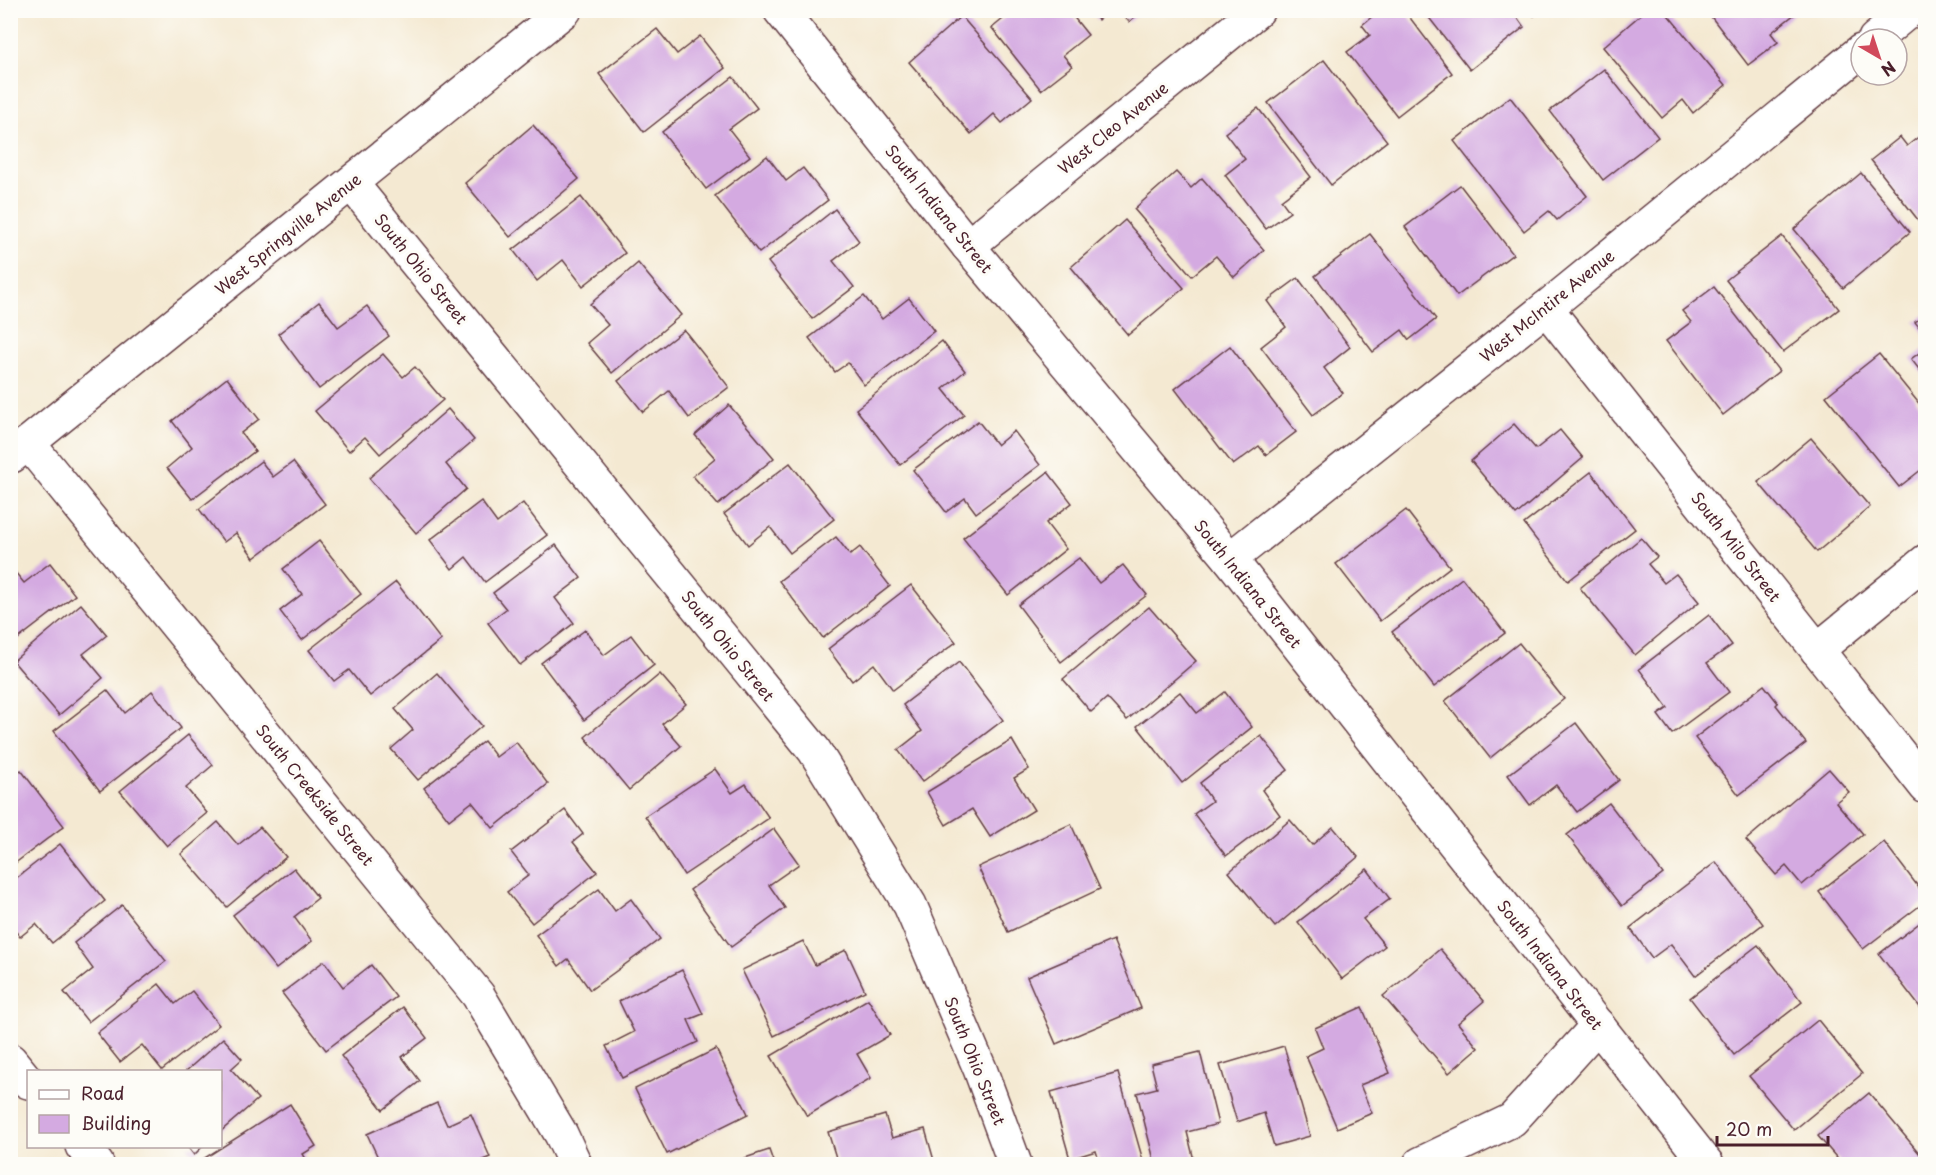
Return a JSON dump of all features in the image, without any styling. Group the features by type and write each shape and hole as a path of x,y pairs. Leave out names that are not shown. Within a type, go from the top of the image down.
{"street":[{"name":"West Springville Avenue","path":"19,450 565,10"},
{"name":"South Indiana Street","path":"780,10 968,246 1230,559 1707,1164"},
{"name":"West Cleo Avenue","path":"968,246 1258,10"},
{"path":"1889,27 1910,10"},
{"name":"West McIntire Avenue","path":"1230,559 1546,308 1849,61"},
{"name":"South Ohio Street","path":"351,183 814,750 910,905 980,1069 1015,1164"},
{"name":"South Milo Street","path":"1546,308 1926,787"},
{"name":"South Creekside Street","path":"19,450 478,995 561,1134 575,1164"},
{"path":"1817,650 1926,561"},
{"path":"1420,1164 1512,1120 1598,1025"},
{"path":"10,1060 27,1081"},
{"path":"84,1148 97,1164"}],"building":[{"path":"1014,10 1068,10 1088,35 1063,55 1072,66 1041,90 992,28"},
{"path":"1090,10 1109,10 1098,20"},
{"path":"1119,10 1143,10 1129,22"},
{"path":"1380,10 1404,10 1452,73 1397,116 1347,52 1370,35 1362,25"},
{"path":"1423,10 1512,10 1524,27 1470,70"},
{"path":"1529,10 1541,10 1534,16"},
{"path":"1646,10 1664,10 1726,85 1693,113 1683,100 1662,118 1603,47"},
{"path":"1706,10 1794,10 1796,13 1771,33 1778,42 1748,65"},
{"path":"961,16 1032,98 1002,123 994,114 971,134 909,62"},
{"path":"657,29 677,54 700,36 725,68 644,132 599,74"},
{"path":"1324,60 1387,141 1331,185 1268,103"},
{"path":"1604,69 1658,137 1603,180 1550,111"},
{"path":"733,77 757,108 729,129 750,156 706,189 662,132"},
{"path":"1510,97 1587,196 1557,220 1549,211 1524,231 1454,141"},
{"path":"1258,108 1311,177 1281,200 1290,212 1266,229 1225,175 1245,159 1225,133"},
{"path":"533,125 579,179 510,237 465,183"},
{"path":"1926,131 1926,230 1871,160 1900,137 1907,146"},
{"path":"767,156 786,181 803,168 828,200 759,253 715,196"},
{"path":"1176,172 1191,188 1202,178 1264,250 1234,277 1216,256 1192,276 1134,209"},
{"path":"1861,173 1910,232 1843,288 1794,229"},
{"path":"1460,185 1513,254 1457,296 1405,227"},
{"path":"581,197 625,253 583,286 563,260 537,281 513,250"},
{"path":"835,209 859,241 833,261 854,287 812,319 768,262"},
{"path":"1125,220 1184,288 1128,335 1071,267"},
{"path":"1370,234 1436,319 1409,340 1402,330 1373,352 1315,276"},
{"path":"1782,236 1839,309 1783,352 1726,280"},
{"path":"638,263 681,315 612,373 587,343 608,325 590,304"},
{"path":"1298,278 1350,347 1324,368 1343,393 1313,415 1261,347 1286,327 1267,301"},
{"path":"1714,287 1779,371 1723,415 1666,341 1691,322 1682,311"},
{"path":"864,296 882,319 909,298 934,331 864,385 848,363 835,372 809,338"},
{"path":"319,302 338,327 367,306 389,336 319,389 278,334"},
{"path":"1926,314 1926,336 1915,322"},
{"path":"684,330 729,387 689,418 669,391 643,412 618,381"},
{"path":"942,341 965,371 943,389 964,415 900,465 856,409"},
{"path":"1230,346 1296,432 1266,455 1259,446 1233,465 1175,389"},
{"path":"1926,348 1926,378 1911,359"},
{"path":"383,354 403,377 415,367 443,400 380,454 365,437 349,451 315,411"},
{"path":"1879,354 1926,412 1926,466 1899,487 1826,396"},
{"path":"227,378 259,419 241,433 255,451 192,499 167,468 192,447 172,421"},
{"path":"729,405 774,458 718,505 693,476 715,458 695,435"},
{"path":"448,409 474,440 446,464 466,489 416,533 369,478"},
{"path":"978,421 997,445 1014,431 1040,465 976,513 965,498 946,512 913,470"},
{"path":"1514,424 1536,449 1560,430 1583,458 1516,515 1471,461"},
{"path":"1811,438 1870,507 1817,552 1758,482"},
{"path":"261,461 273,477 293,462 325,504 254,558 236,533 224,542 199,509"},
{"path":"790,463 834,519 790,553 770,527 748,545 724,514"},
{"path":"1048,472 1072,503 1046,523 1066,549 1008,595 963,538"},
{"path":"1591,472 1635,529 1568,581 1524,524"},
{"path":"481,501 497,523 523,503 547,535 485,582 466,557 452,569 430,540"},
{"path":"1406,510 1450,567 1380,621 1336,564"},
{"path":"836,537 850,555 860,547 890,586 823,638 779,581"},
{"path":"1641,538 1657,557 1648,564 1664,583 1676,574 1699,602 1635,655 1580,588"},
{"path":"319,541 361,594 302,640 280,611 302,594 283,569"},
{"path":"556,545 581,578 555,598 574,623 520,665 488,623 506,609 493,593"},
{"path":"1079,558 1099,583 1123,565 1147,595 1061,662 1018,605"},
{"path":"50,563 75,595 10,645 10,566 24,583"},
{"path":"1462,578 1505,633 1434,687 1392,632"},
{"path":"396,582 441,640 370,696 349,670 334,681 309,650"},
{"path":"911,585 956,642 893,690 874,664 852,681 828,649"},
{"path":"81,604 107,635 83,654 103,678 59,715 13,661"},
{"path":"1149,607 1196,661 1127,720 1107,698 1091,712 1063,679"},
{"path":"1709,615 1732,645 1707,663 1729,692 1672,734 1658,715 1668,708 1639,669"},
{"path":"585,630 604,655 631,635 654,665 584,720 541,663"},
{"path":"1519,643 1564,699 1490,758 1445,701"},
{"path":"959,662 1003,720 922,782 898,750 922,731 903,705"},
{"path":"437,673 482,726 418,780 391,749 413,730 395,709"},
{"path":"660,674 686,704 662,724 681,746 629,790 585,737"},
{"path":"1764,685 1778,703 1776,705 1806,743 1739,795 1695,738"},
{"path":"107,690 125,713 152,691 181,728 100,791 54,731"},
{"path":"1180,692 1197,713 1225,692 1252,727 1182,783 1137,726"},
{"path":"1576,723 1619,780 1577,812 1556,785 1530,805 1508,775"},
{"path":"188,735 213,765 186,788 207,813 167,846 120,791"},
{"path":"1261,736 1288,770 1262,790 1280,815 1226,856 1194,814 1212,801 1200,783"},
{"path":"1012,740 1029,769 1014,778 1034,810 990,837 972,809 946,825 927,792"},
{"path":"484,741 496,757 516,742 548,784 493,828 472,802 449,820 424,788"},
{"path":"715,769 732,793 746,784 769,818 684,875 645,816"},
{"path":"1829,769 1849,792 1836,802 1863,834 1802,885 1786,866 1776,875 1746,840"},
{"path":"21,770 64,826 10,867 10,778"},
{"path":"1609,803 1663,874 1622,906 1567,835"},
{"path":"565,810 583,834 573,842 597,872 532,923 507,892 529,875 511,852"},
{"path":"1290,820 1312,845 1333,827 1358,857 1275,927 1229,872"},
{"path":"218,822 238,845 260,827 286,857 227,907 181,854"},
{"path":"1071,824 1100,889 1008,932 978,867"},
{"path":"774,829 799,864 769,885 785,908 731,947 690,890"},
{"path":"1884,842 1926,897 1926,901 1863,949 1819,892"},
{"path":"60,844 105,901 52,943 36,924 20,937 10,924 10,883"},
{"path":"1716,862 1763,924 1695,976 1671,944 1652,958 1630,928"},
{"path":"294,868 318,898 294,917 312,941 276,969 233,915"},
{"path":"1367,869 1390,899 1363,919 1385,946 1342,979 1298,922"},
{"path":"599,889 615,911 631,899 660,939 590,990 568,959 559,966 536,935"},
{"path":"122,905 166,961 88,1022 64,992 93,969 74,943"},
{"path":"1926,918 1926,1015 1879,954"},
{"path":"1113,940 1141,1008 1056,1044 1027,977"},
{"path":"803,941 815,965 846,950 865,991 774,1036 742,970"},
{"path":"1758,945 1802,1002 1734,1055 1690,998"},
{"path":"1440,949 1484,1001 1458,1023 1478,1048 1449,1073 1383,996"},
{"path":"324,961 343,987 371,965 396,997 326,1050 282,993"},
{"path":"682,970 703,1014 688,1020 698,1042 622,1078 606,1046 634,1032 619,1001"},
{"path":"159,984 175,1004 192,991 219,1025 162,1070 142,1045 120,1062 97,1033"},
{"path":"868,999 890,1035 857,1054 871,1078 807,1116 771,1056"},
{"path":"403,1007 427,1038 402,1057 420,1081 383,1110 341,1056"},
{"path":"1362,1007 1390,1073 1360,1085 1372,1113 1337,1128 1306,1056 1323,1048 1315,1028"},
{"path":"1818,1020 1862,1074 1794,1130 1749,1076"},
{"path":"223,1038 242,1059 231,1069 258,1099 222,1130 222,1070 187,1070"},
{"path":"1284,1046 1310,1136 1274,1146 1264,1113 1237,1122 1220,1065"},
{"path":"716,1049 748,1114 667,1154 635,1089"},
{"path":"1200,1052 1218,1124 1187,1132 1194,1160 1177,1164 1155,1164 1137,1093 1157,1088 1151,1064"},
{"path":"1118,1073 1144,1164 1100,1164 1096,1151 1070,1159 1051,1092"},
{"path":"1869,1093 1925,1160 1920,1164 1842,1164 1818,1136"},
{"path":"437,1103 447,1125 471,1114 490,1157 473,1164 381,1164 367,1134"},
{"path":"290,1104 316,1146 303,1154 309,1164 202,1164 200,1161"},
{"path":"885,1115 892,1138 925,1129 935,1164 838,1164 828,1132"},
{"path":"189,1148 201,1148 194,1155"},
{"path":"769,1150 774,1164 727,1164"}]}
